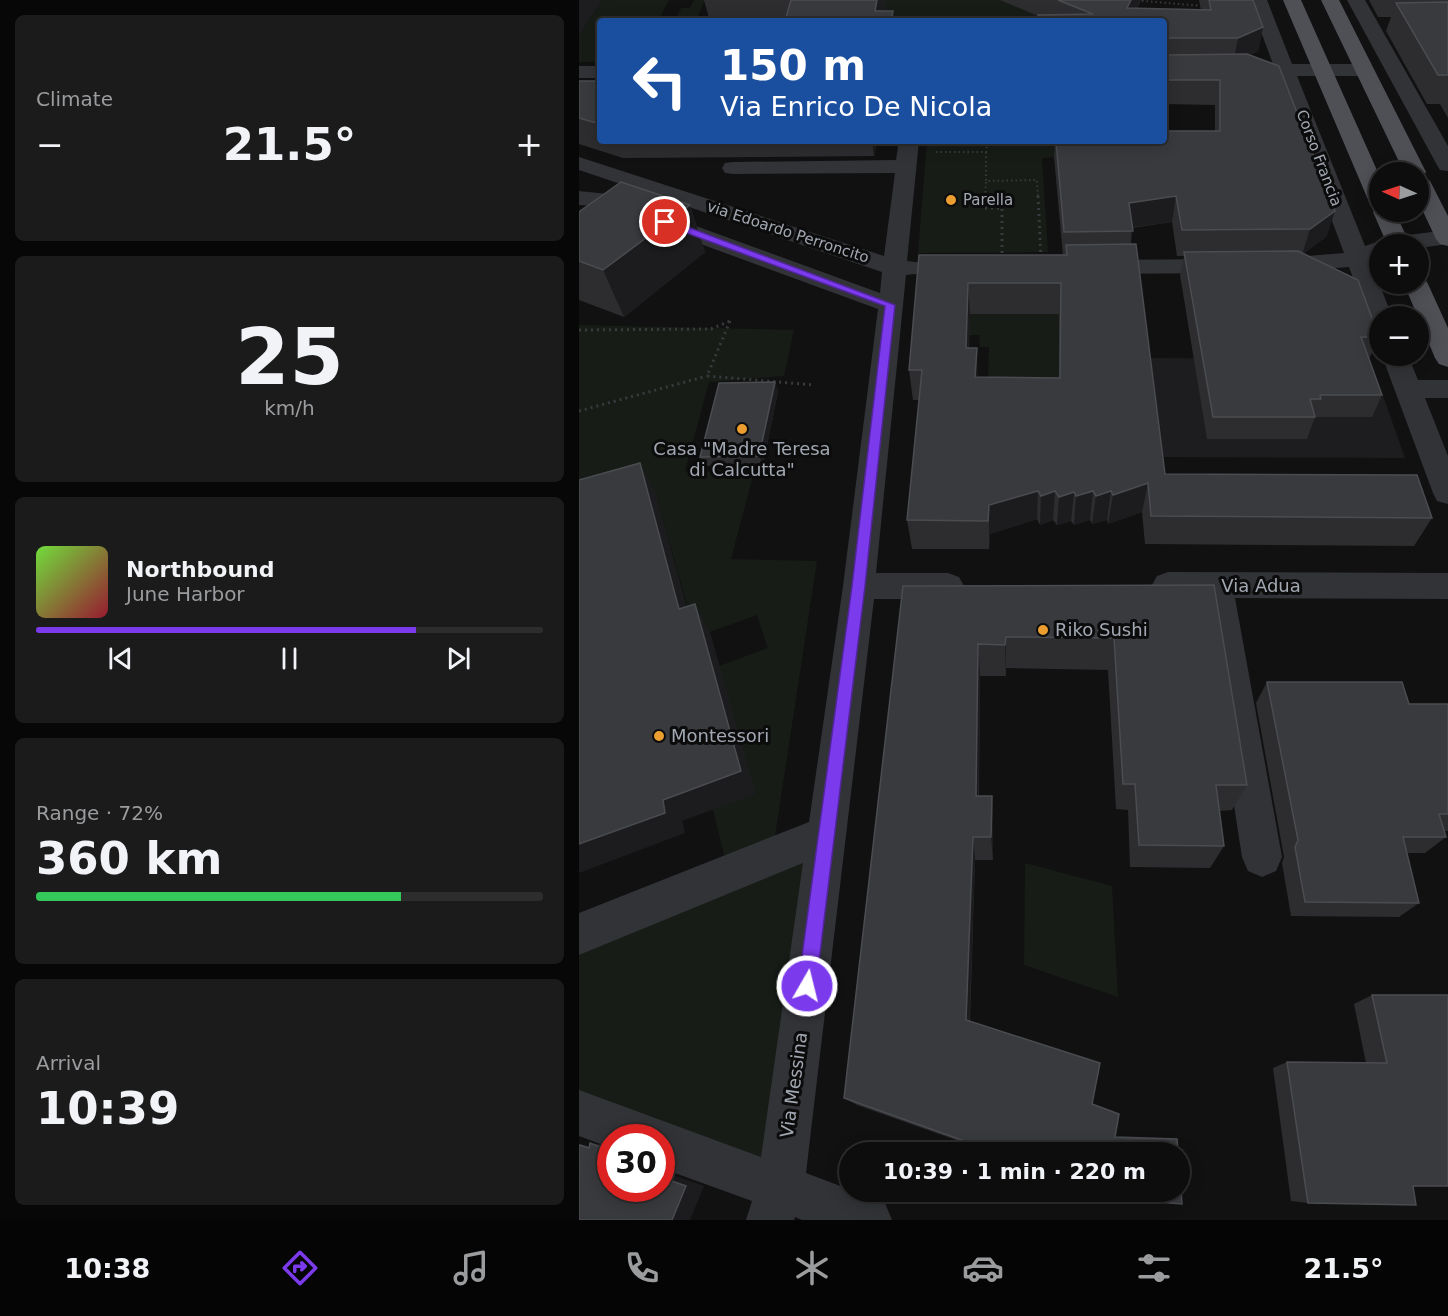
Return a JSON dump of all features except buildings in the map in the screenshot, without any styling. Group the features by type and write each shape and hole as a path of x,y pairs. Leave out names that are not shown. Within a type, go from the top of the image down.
{"main road":[{"path":"1292,0 1369,177"},
{"path":"1330,0 1410,162"},
{"path":"1429,201 1448,238"},
{"path":"1420,294 1448,358"}],"street":[{"path":"1356,0 1378,24 1430,114 1448,165"},
{"name":"Corso Francia","path":"1259,3 1376,306"},
{"path":"1252,70 1364,70"},
{"path":"579,72 597,72"},
{"path":"733,168 908,153"},
{"name":"Via Messina","path":"775,1204 859,586 908,153"},
{"name":"via Edoardo Perroncito","path":"579,163 895,268"},
{"path":"579,198 600,199 890,305"},
{"path":"1429,239 1448,238"},
{"path":"1041,267 1328,264 1369,253"},
{"path":"895,268 942,268"},
{"path":"1399,366 1448,493"},
{"path":"1408,389 1448,389"},
{"path":"1216,585 1261,857"},
{"path":"859,586 980,586"},
{"name":"Via Adua","path":"1133,586 1448,586"},
{"path":"579,934 827,834"},
{"path":"579,1113 608,1124"},
{"path":"675,1151 775,1204 868,1220"}],"path":[{"path":"1133,0 1187,6 1259,3"},
{"path":"989,144 986,152 985,208 1002,208 1002,260"},
{"path":"908,153 986,152"},
{"path":"986,181 1037,180 1041,267"},
{"path":"579,330 711,329 731,321 707,376"},
{"path":"579,411 707,376 815,384"}],"shaded area":[{"path":"579,0 602,0 579,37"},
{"path":"602,0 669,0 660,18 597,18 597,62 579,62 579,37"},
{"path":"694,0 705,0 697,18 676,18 681,8 690,8"},
{"path":"770,0 1079,0 1074,18 763,18"},
{"path":"927,144 1113,144 1115,156 1042,158 1048,252 918,253"},
{"path":"970,303 1064,314 1147,409 988,377 989,347 980,347 979,335 969,335"},
{"path":"579,325 794,330 784,376 709,382 685,471 672,471 754,472 731,559 817,561 773,849 727,867 713,810 719,666 768,648 757,615 696,637 656,494 579,516"},
{"path":"1142,358 1369,359 1369,366 1372,366 1405,458 1153,457"},
{"path":"825,852 780,1189 675,1143 675,1124 617,1124 579,1113 579,943"},
{"path":"1025,863 1112,886 1118,997 1024,965"}],"place":[{"name":"Parella","path":"951,200"},
{"name":"Casa \"Madre Teresa di Calcutta\"","path":"742,429"},
{"name":"Riko Sushi","path":"1043,630"},
{"name":"Montessori","path":"659,736"}],"route":[{"path":"665,222 776,261 890,305 859,586 807,986"}]}
